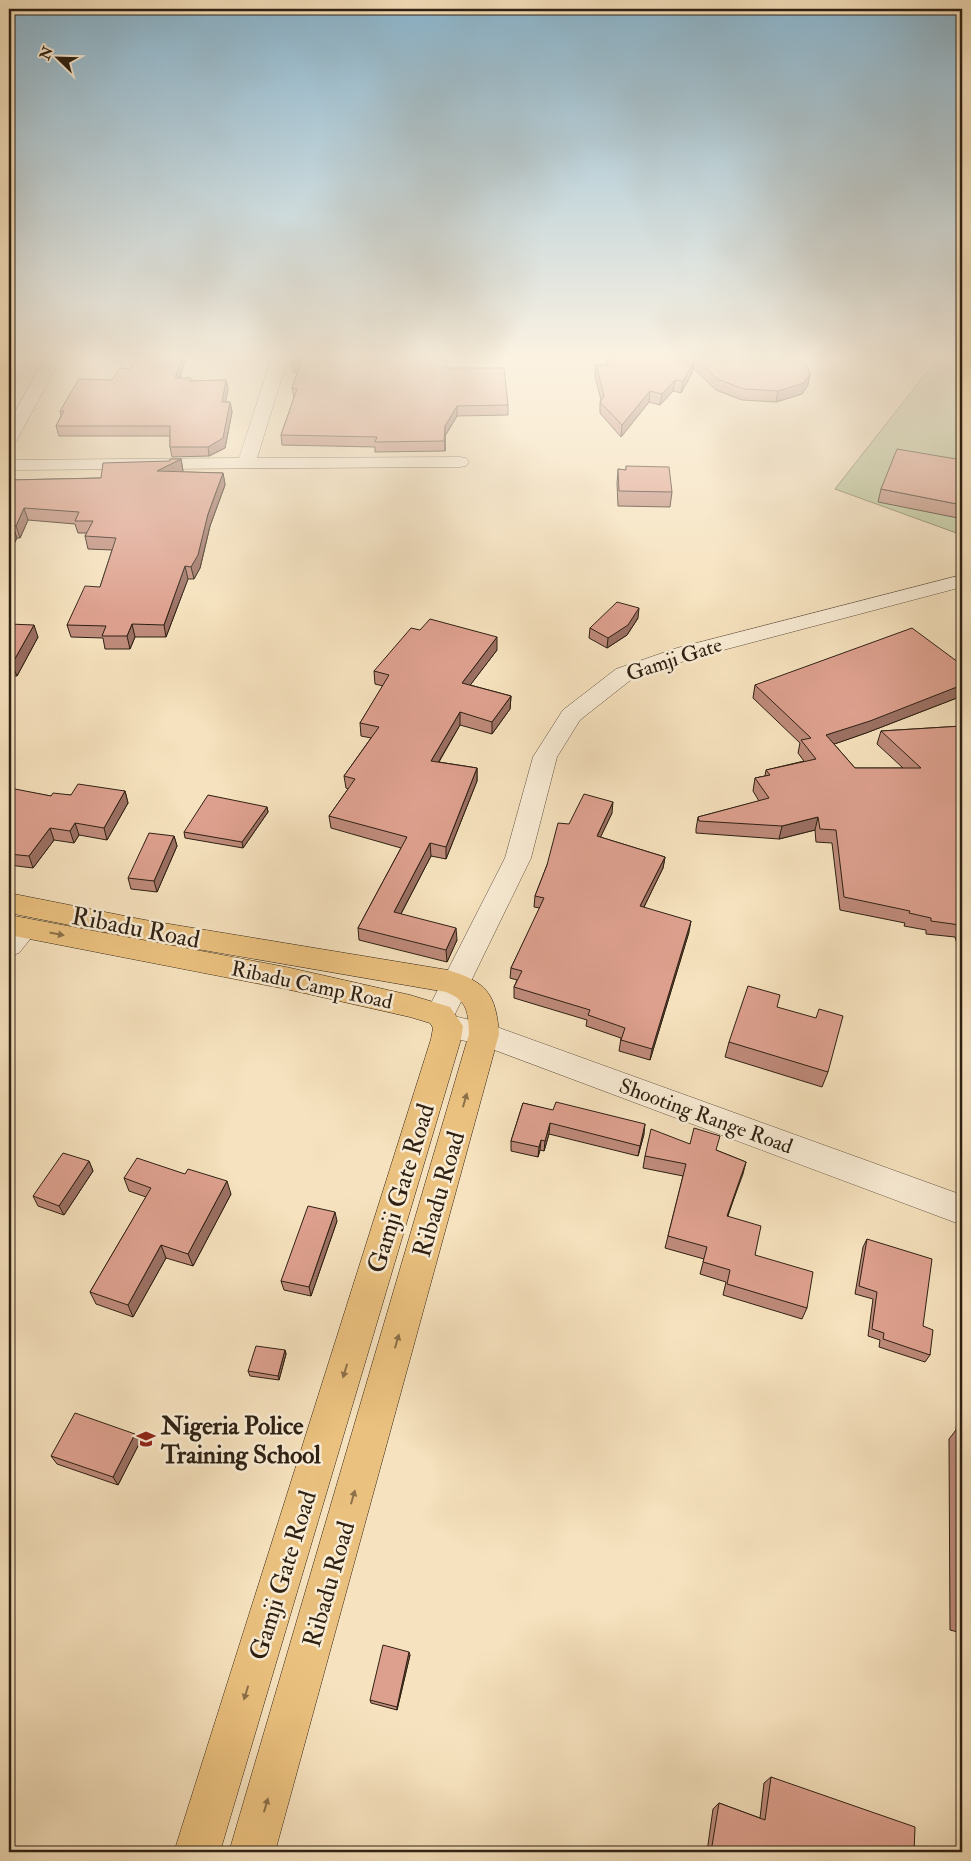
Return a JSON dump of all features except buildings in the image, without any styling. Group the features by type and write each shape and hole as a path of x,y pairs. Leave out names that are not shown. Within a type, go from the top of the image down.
{"main road":[{"name":"Ribadu Road","path":"13,926 145,930 455,983 471,991 479,1001 483,1012 484,1034 252,1852"},
{"name":"Ribadu Camp Road","path":"13,926 286,978 426,1010 445,1027"},
{"name":"Gamji Gate Road","path":"197,1852 445,1027"}],"street":[{"path":"246,464 253,441"},
{"path":"9,465 460,462"},
{"name":"Gamji Gate","path":"445,1027 455,983 518,858 545,757 571,715 624,674 667,659 962,580"},
{"name":"Shooting Range Road","path":"445,1027 484,1034 962,1210"}],"green space":[{"path":"873,441 962,441 962,535 835,489"}],"place":[{"name":"Nigeria Police Training School","path":"146,1439"}]}
